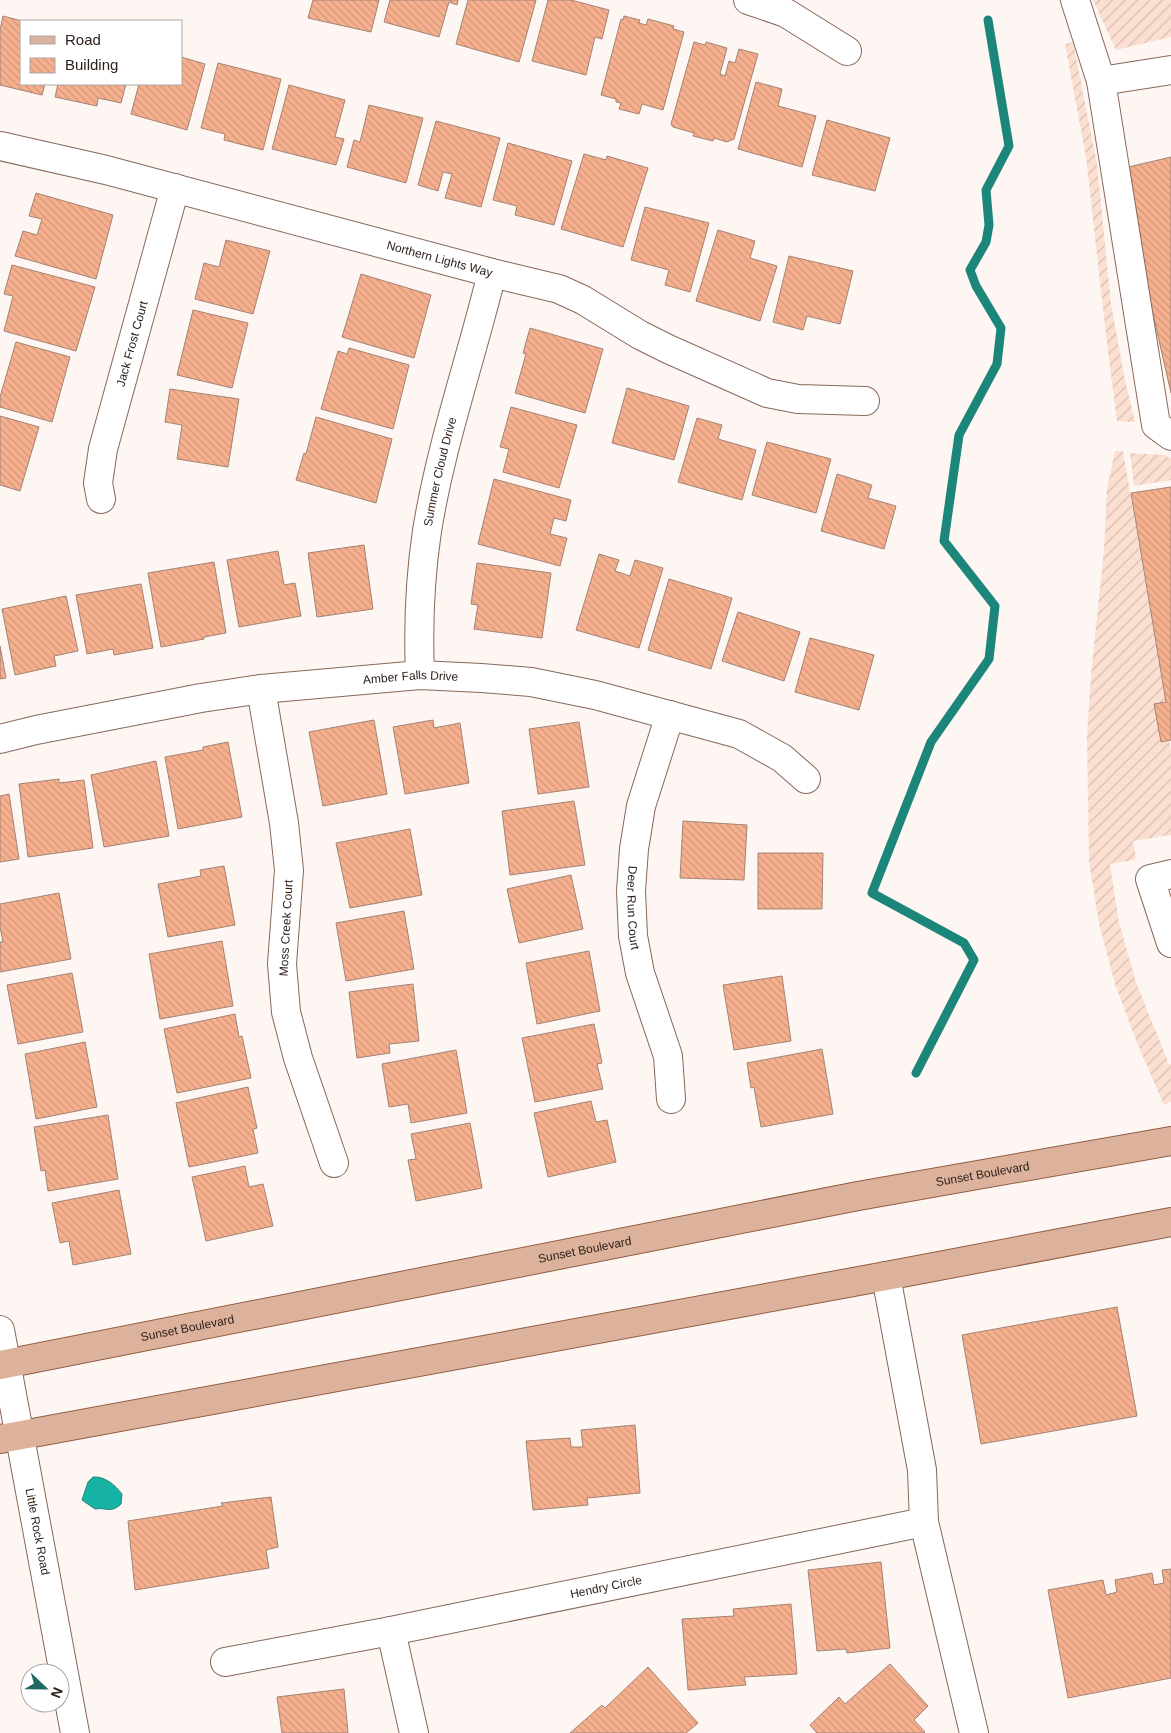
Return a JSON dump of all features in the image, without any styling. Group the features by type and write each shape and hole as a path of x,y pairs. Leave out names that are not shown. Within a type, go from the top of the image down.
{"main road":[{"name":"Sunset Boulevard","path":"3,1364 858,1196 1171,1141"},
{"path":"10,1438 1171,1222"}],"street":[{"path":"748,0 786,13 848,51"},
{"path":"1075,0 1101,81 1156,425 1171,436"},
{"path":"1101,81 1171,70"},
{"name":"Northern Lights Way","path":"0,146 106,170 492,273 559,289 583,300 668,349 767,393 798,399 865,401"},
{"name":"Jack Frost Court","path":"102,499 98,483 103,449 174,188"},
{"name":"Summer Cloud Drive","path":"420,675 419,642 423,559 427,531 435,491 492,273"},
{"name":"Amber Falls Drive","path":"0,739 36,730 201,698 261,689 420,675 531,682 595,695 670,714 739,734 782,758 806,779"},
{"name":"Moss Creek Court","path":"261,689 284,823 289,870 282,964 286,1012 298,1058 334,1163"},
{"name":"Deer Run Court","path":"670,714 641,806 634,850 631,891 633,936 640,974 668,1056 671,1099"},
{"path":"1171,874 1150,878 1171,943"},
{"path":"886,1276 922,1470 924,1522 974,1733"},
{"name":"Little Rock Road","path":"0,1330 10,1438 75,1733"},
{"name":"Hendry Circle","path":"225,1662 924,1522"},
{"path":"391,1630 414,1733"}],"shaded area":[{"path":"1093,0 1171,0 1171,37 1116,50"},
{"path":"1073,42 1097,164 1111,304 1135,422 1117,421 1086,157 1065,44"},
{"path":"1115,451 1123,451 1166,702 1154,704 1161,742 1169,740 1171,749 1171,835 1133,841 1136,857 1134,860 1110,864 1119,923 1137,985 1169,1064 1171,1064 1171,1102 1164,1105 1137,1043 1115,984 1099,924 1089,861 1087,737 1091,675 1104,550 1107,488"},
{"path":"1130,453 1164,455 1171,458 1171,480 1134,486"}],"water":[{"path":"93,1477 106,1480 116,1487 122,1494 121,1504 114,1509 95,1509 82,1500 88,1482"}],"building":[{"path":"313,0 379,0 371,32 308,18"},
{"path":"390,0 458,0 457,5 449,2 439,37 384,22"},
{"path":"468,0 536,0 519,62 456,44"},
{"path":"548,0 571,0 609,10 602,39 595,37 586,75 532,61"},
{"path":"3,16 20,20 20,85 45,85 42,95 0,85 0,30"},
{"path":"624,16 640,20 639,23 646,25 648,19 674,26 673,29 684,32 663,110 642,104 639,114 619,109 621,103 616,102 616,99 601,95 621,19 623,20"},
{"path":"694,42 705,45 706,42 727,48 720,74 725,76 729,61 735,63 739,49 758,54 734,139 727,142 714,138 713,141 693,136 694,133 673,127 671,124"},
{"path":"182,57 205,64 187,130 131,114 139,85 182,85"},
{"path":"218,63 281,79 263,150 224,140 225,134 201,128"},
{"path":"756,82 782,89 778,106 816,116 802,167 738,149"},
{"path":"58,85 126,85 121,103 98,98 97,106 55,97"},
{"path":"289,85 345,100 335,137 344,139 336,165 272,149"},
{"path":"369,105 423,118 406,183 347,167 354,140 360,142"},
{"path":"827,120 890,138 875,191 812,175"},
{"path":"436,121 500,138 481,207 445,198 452,174 443,172 438,191 418,185"},
{"path":"508,143 572,161 554,225 515,215 517,206 493,200"},
{"path":"584,154 606,160 607,156 648,168 623,247 561,229"},
{"path":"1171,157 1171,393 1120,169"},
{"path":"36,193 113,215 96,279 15,256 23,231 37,235 42,219 29,216"},
{"path":"645,207 709,223 690,292 665,285 669,270 631,260"},
{"path":"718,230 755,241 750,258 777,266 760,321 696,301"},
{"path":"226,240 270,251 253,314 195,299 204,263 219,267"},
{"path":"789,256 853,271 840,324 807,316 803,330 773,322"},
{"path":"12,265 95,287 76,351 4,331 13,296 4,294"},
{"path":"361,274 431,295 414,358 342,337"},
{"path":"193,310 248,323 232,388 177,375"},
{"path":"530,328 603,349 585,413 515,393 526,354 523,353"},
{"path":"16,342 70,357 52,422 0,407 0,397"},
{"path":"349,348 409,365 393,429 321,409 338,351 347,354"},
{"path":"627,388 689,406 674,460 612,443"},
{"path":"170,389 239,399 228,467 177,459 182,425 165,422"},
{"path":"511,407 577,425 559,488 503,472 509,449 500,447"},
{"path":"0,416 39,427 20,491 0,485"},
{"path":"316,417 392,439 376,503 296,480 304,453 306,454"},
{"path":"697,418 722,425 718,439 756,450 742,500 678,482"},
{"path":"767,442 831,459 816,513 752,495"},
{"path":"837,474 872,485 868,498 896,506 884,549 821,531"},
{"path":"494,479 571,500 566,521 554,518 550,534 567,538 560,566 478,544"},
{"path":"1171,487 1171,740 1161,742 1154,704 1166,702 1131,493"},
{"path":"364,545 373,609 317,617 308,553"},
{"path":"278,551 284,585 295,583 301,616 239,627 227,560"},
{"path":"599,554 619,560 615,571 630,576 635,560 663,568 639,648 576,630"},
{"path":"214,562 226,633 161,647 148,573"},
{"path":"477,563 551,573 542,638 474,629 478,605 471,604"},
{"path":"669,579 732,598 711,669 648,650"},
{"path":"141,584 153,648 114,655 113,649 87,654 76,595"},
{"path":"66,596 78,651 54,656 56,666 15,675 2,609"},
{"path":"738,612 800,632 784,681 722,661"},
{"path":"810,638 874,655 859,710 795,692"},
{"path":"0,646 6,678 0,679"},
{"path":"374,720 387,794 323,806 309,732"},
{"path":"433,720 434,728 460,723 469,783 405,794 393,727"},
{"path":"579,722 589,787 538,794 529,729"},
{"path":"228,742 242,817 178,829 165,757 203,750 203,747"},
{"path":"156,761 169,836 104,847 91,775"},
{"path":"59,779 59,783 84,780 93,848 28,857 19,784"},
{"path":"9,794 19,859 0,862 0,796"},
{"path":"574,801 585,865 510,875 502,811"},
{"path":"683,821 747,825 744,880 680,878"},
{"path":"410,829 422,895 350,908 336,843"},
{"path":"758,853 823,853 822,909 758,909"},
{"path":"224,866 235,925 168,937 158,884 201,876 200,870"},
{"path":"571,875 583,929 519,943 507,889"},
{"path":"59,893 71,959 0,972 0,942 3,942 0,927 0,904"},
{"path":"404,911 414,969 346,981 336,923"},
{"path":"222,941 233,1006 160,1019 149,954"},
{"path":"589,951 600,1011 537,1024 526,963"},
{"path":"72,973 83,1032 18,1044 7,985"},
{"path":"782,976 791,1041 734,1050 723,985"},
{"path":"413,984 419,1041 389,1044 390,1053 357,1058 349,992"},
{"path":"235,1014 239,1037 242,1036 251,1078 177,1093 164,1029"},
{"path":"594,1024 602,1063 597,1064 603,1089 535,1102 522,1038"},
{"path":"85,1042 97,1107 36,1119 25,1054"},
{"path":"822,1049 833,1114 761,1127 754,1087 751,1088 747,1063"},
{"path":"456,1050 467,1113 411,1123 408,1104 389,1107 382,1064"},
{"path":"248,1087 257,1128 253,1129 258,1153 189,1167 176,1103"},
{"path":"591,1101 596,1122 607,1120 616,1162 548,1177 534,1113"},
{"path":"108,1115 118,1179 48,1191 45,1170 41,1171 34,1127"},
{"path":"470,1123 482,1188 416,1201 408,1160 416,1159 411,1134"},
{"path":"245,1166 249,1187 263,1184 273,1226 206,1241 192,1177"},
{"path":"119,1190 131,1254 73,1265 69,1241 60,1243 52,1203"},
{"path":"1117,1307 1137,1416 981,1444 962,1335"},
{"path":"635,1425 640,1493 587,1498 588,1505 533,1510 526,1441 570,1438 571,1447 583,1447 581,1430"},
{"path":"271,1497 278,1547 266,1550 269,1568 135,1590 128,1521 223,1506 221,1503"},
{"path":"881,1562 890,1648 847,1653 846,1649 817,1651 808,1570"},
{"path":"1171,1569 1171,1678 1068,1698 1048,1590 1103,1580 1106,1595 1117,1592 1115,1580 1152,1573 1154,1585 1164,1583 1162,1570"},
{"path":"791,1604 797,1674 744,1677 746,1685 688,1690 682,1619 734,1616 733,1609"},
{"path":"890,1664 928,1706 914,1720 924,1733 817,1733 810,1725 839,1697 845,1704"},
{"path":"648,1667 698,1723 686,1733 570,1733 602,1705 605,1708"},
{"path":"344,1689 348,1733 282,1733 277,1697"}],"waterway":[{"path":"916,1073 974,960 964,943 872,893 931,742 989,659 995,606 944,541 959,435 997,364 1001,328 976,286 970,270 986,242 989,225 986,190 1009,146 988,20"}]}
